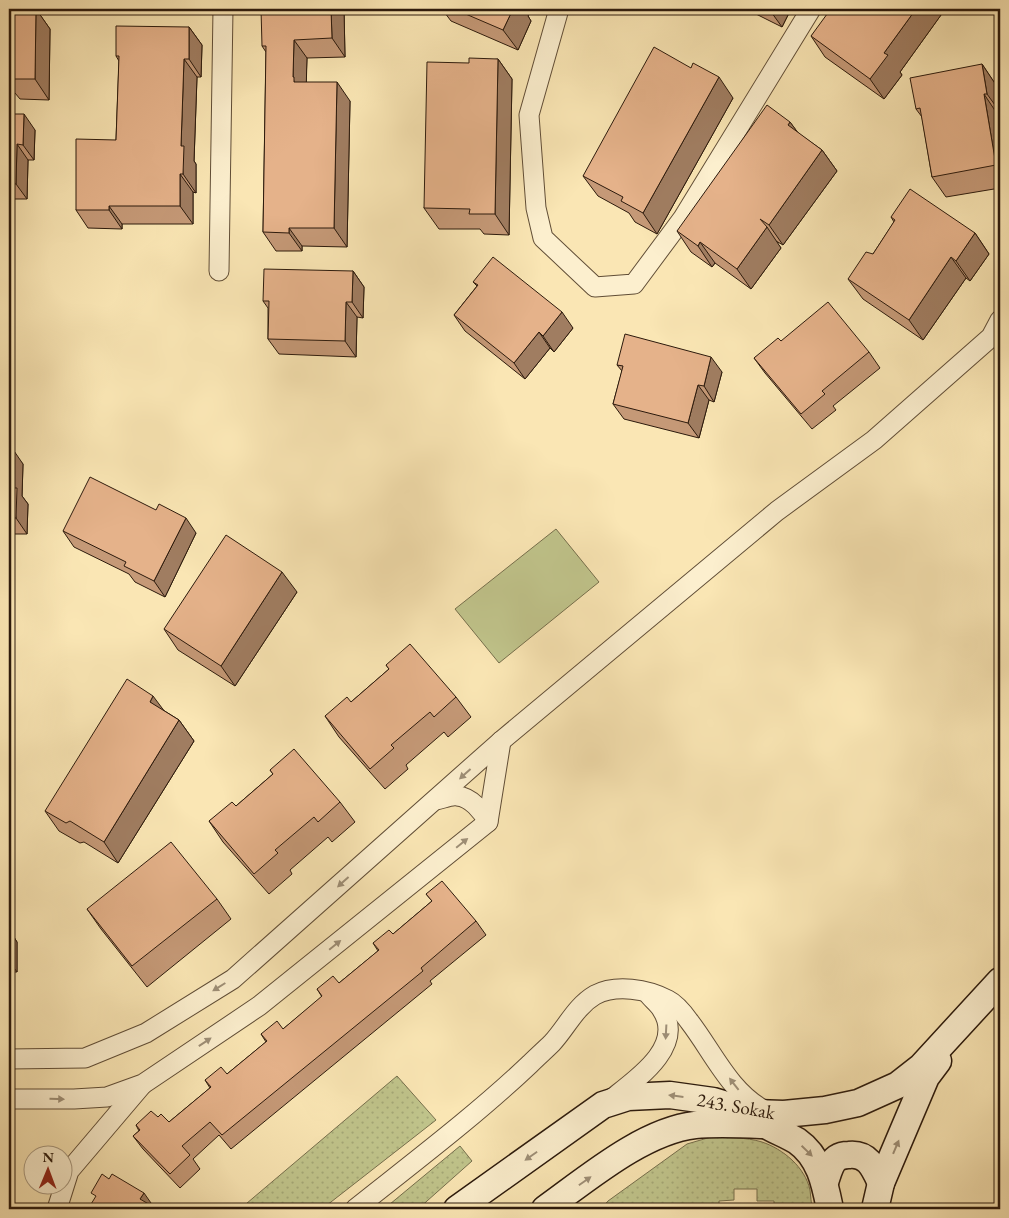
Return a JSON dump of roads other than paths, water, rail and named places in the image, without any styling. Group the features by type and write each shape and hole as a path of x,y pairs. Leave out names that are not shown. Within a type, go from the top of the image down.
{"street":[{"path":"219,271 223,9"},
{"path":"559,9 529,115 536,208 542,238 595,287 634,284 683,218 811,9"},
{"path":"9,1059 85,1058 146,1033 233,978 501,741 777,511 874,440 991,337 1000,320"},
{"path":"9,1099 107,1097 143,1084 259,1006 488,822 501,741"},
{"path":"436,800 457,796 468,800 483,812 488,822"},
{"name":"243. Sokak","path":"457,1209 603,1105 628,1097 670,1095 713,1101 753,1113 768,1120 784,1114 858,1103 898,1085 921,1067 982,1003 1000,981"},
{"path":"355,1209 463,1124 552,1042 576,1011 594,996 612,990 645,991 669,1000 695,1029 743,1096 768,1120 798,1142 814,1157 824,1182 830,1209"},
{"path":"603,1105 654,1063 664,1048 668,1033 666,1019 662,1009 645,991"},
{"path":"875,1209 881,1183 926,1077 982,1003"},
{"name":"243. Sokak","path":"545,1209 631,1149 665,1133 694,1125 768,1120 806,1124 840,1119 876,1109 902,1096 926,1077"},
{"path":"57,1209 69,1171 143,1084"},
{"path":"824,1182 838,1157 850,1155 864,1157 873,1166 881,1183"}]}
